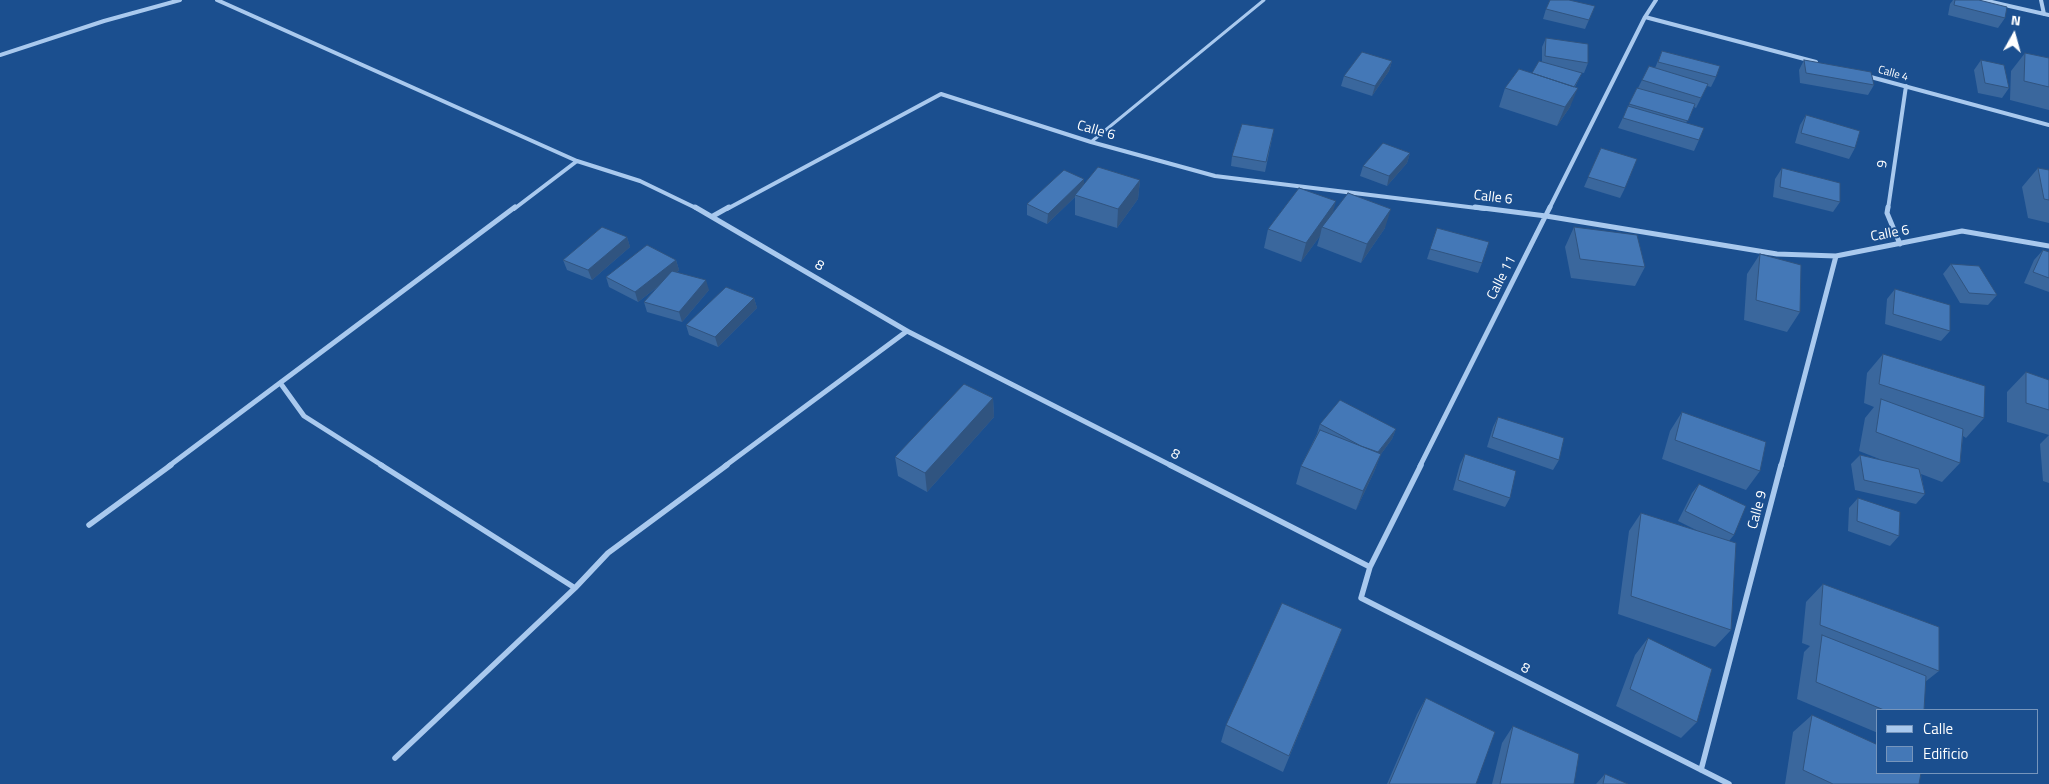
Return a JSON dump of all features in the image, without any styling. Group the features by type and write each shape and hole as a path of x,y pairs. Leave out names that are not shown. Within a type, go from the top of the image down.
{"street":[{"path":"0,55 104,21 180,0"},
{"name":"8","path":"217,0 577,161 640,181 713,216 907,331 1370,567 1360,598 1728,784"},
{"name":"Calle 11","path":"1370,567 1644,17 1656,0"},
{"path":"1983,0 2049,15"},
{"path":"2041,0 2044,14"},
{"path":"1644,17 1822,64"},
{"name":"Calle 4","path":"1859,74 2049,125"},
{"name":"9","path":"1900,244 1887,213 1906,86"},
{"name":"Calle 6","path":"713,216 940,94 1092,142 1215,176 1546,216 1777,254 1836,256 1962,231 2049,246"},
{"path":"89,525 281,384 577,161"},
{"name":"Calle 9","path":"1701,770 1836,256"},
{"path":"395,758 575,588 608,553 907,331"},
{"path":"281,384 304,416 575,588"}],"lane":[{"path":"1092,142 1264,0"}],"building":[{"path":"1550,0 1569,0 1595,6 1589,20 1546,9"},
{"path":"1955,0 1979,0 2007,7 2005,18 1954,5"},
{"path":"1546,38 1588,44 1588,63 1545,56"},
{"path":"1662,51 1720,66 1716,77 1658,62"},
{"path":"1362,52 1392,61 1375,86 1344,76"},
{"path":"2025,53 2049,58 2049,87 2024,81"},
{"path":"1804,60 1871,72 1874,85 1806,73"},
{"path":"1981,60 2004,65 2009,88 1985,83"},
{"path":"1539,61 1582,73 1574,87 1532,73"},
{"path":"1649,66 1708,84 1701,98 1642,80"},
{"path":"1519,69 1578,88 1565,107 1505,88"},
{"path":"1637,88 1695,104 1688,121 1629,104"},
{"path":"1628,106 1704,128 1699,140 1623,118"},
{"path":"1806,115 1860,131 1855,148 1801,133"},
{"path":"1242,124 1274,129 1266,162 1232,156"},
{"path":"1383,143 1410,153 1389,176 1363,166"},
{"path":"1601,148 1637,159 1625,188 1588,177"},
{"path":"1098,167 1140,180 1118,209 1075,195"},
{"path":"1782,168 1840,183 1840,202 1780,187"},
{"path":"2038,168 2049,170 2049,200 2044,199"},
{"path":"1064,170 1084,179 1048,214 1027,204"},
{"path":"1299,188 1336,201 1306,243 1268,229"},
{"path":"1348,193 1391,209 1367,244 1322,227"},
{"path":"602,227 627,237 588,270 563,260"},
{"path":"1574,227 1637,235 1645,267 1580,259"},
{"path":"1437,228 1489,242 1482,263 1430,249"},
{"path":"647,245 676,260 635,292 606,277"},
{"path":"2043,250 2049,252 2049,278 2033,272"},
{"path":"1760,254 1801,265 1800,312 1756,300"},
{"path":"1951,264 1979,266 1997,295 1969,293"},
{"path":"672,271 706,280 679,312 644,302"},
{"path":"726,287 754,298 715,337 686,325"},
{"path":"1895,289 1950,305 1950,331 1893,314"},
{"path":"1883,354 1985,386 1984,418 1879,384"},
{"path":"2026,372 2049,380 2049,410 2026,403"},
{"path":"964,384 993,398 925,473 895,457"},
{"path":"1881,399 1963,429 1960,463 1876,432"},
{"path":"1340,400 1396,429 1378,452 1361,446 1320,424"},
{"path":"1682,412 1766,442 1760,471 1675,440"},
{"path":"1498,417 1564,438 1559,460 1492,437"},
{"path":"1320,430 1381,454 1363,491 1301,466"},
{"path":"1465,454 1516,471 1510,498 1458,480"},
{"path":"1860,455 1919,469 1925,494 1864,480"},
{"path":"1699,484 1746,506 1734,535 1685,511"},
{"path":"1858,498 1900,512 1899,536 1857,521"},
{"path":"1641,513 1736,543 1731,630 1631,596"},
{"path":"1823,584 1939,627 1939,671 1820,625"},
{"path":"1282,603 1342,629 1289,756 1226,725"},
{"path":"1822,635 1926,676 1924,709 1882,709 1816,682"},
{"path":"1648,638 1712,669 1697,722 1630,689"},
{"path":"1426,698 1495,732 1476,784 1389,784"},
{"path":"1812,715 1876,744 1876,774 1921,774 1919,784 1833,784 1803,770"},
{"path":"1513,726 1579,754 1574,784 1500,784"},
{"path":"1605,774 1628,784 1603,784"}]}
